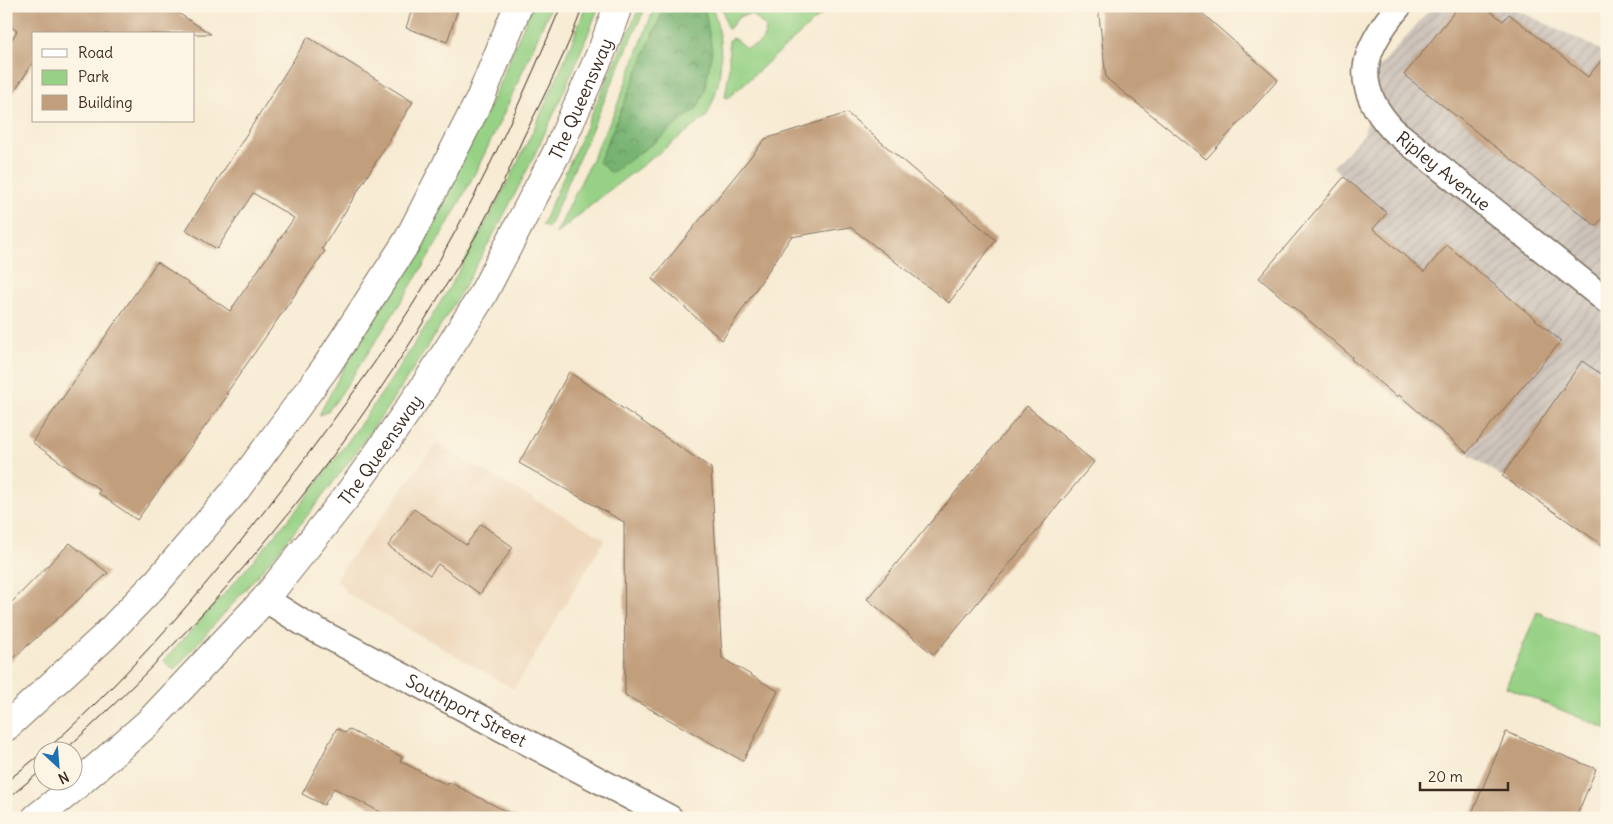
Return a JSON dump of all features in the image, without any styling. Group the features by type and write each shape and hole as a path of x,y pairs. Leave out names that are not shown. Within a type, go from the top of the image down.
{"main road":[{"path":"6,727 104,637 157,582 235,491 326,367 408,240 480,99 518,6"},
{"name":"The Queensway","path":"36,818 149,722 265,599 365,471 422,390 482,296 556,154 603,48 618,6"}],"street":[{"name":"Ripley Avenue","path":"1399,6 1384,23 1365,68 1367,89 1379,115 1393,130 1607,301"},
{"name":"Southport Street","path":"265,599 302,623 664,816"}],"shaded area":[{"path":"1433,6 1509,6 1607,54 1607,548 1467,453 1351,359 1331,339 1259,278 1344,177 1333,167 1364,134 1377,70"},
{"path":"436,444 605,539 514,689 348,594 336,578"}],"green space":[{"path":"532,6 551,6 504,114 465,192 424,265 366,356 336,401 327,412 319,415 346,364 395,281 491,103"},
{"path":"586,6 599,6 545,133 514,196 446,317 370,432 329,488 234,603 174,670 163,661 233,584 301,504 344,447 425,327 462,266 530,138"},
{"path":"640,6 646,6 548,228 542,225"},
{"path":"655,6 712,6 719,34 721,62 712,104 706,117 607,192 556,234 615,111"},
{"path":"665,6 702,6 705,11 712,50 705,90 698,107 659,139 611,173 599,162"},
{"path":"722,6 831,6 728,98 725,97 729,73 729,41 731,38 735,39 746,48 755,45 764,37 766,28 752,14 740,16 729,29 727,28"},
{"path":"1537,612 1607,641 1607,729 1506,687"}],"building":[{"path":"6,6 167,6 211,34 195,34 195,32 32,32 32,64 6,104 6,49 17,31 6,24"},
{"path":"413,6 459,6 447,42 406,28"},
{"path":"1098,6 1194,6 1278,80 1206,159 1106,78"},
{"path":"1459,6 1484,6 1503,21 1509,14 1588,77 1607,53 1607,213 1596,226 1404,75"},
{"path":"308,37 413,102 322,249 325,251 226,394 228,395 137,520 98,493 100,490 32,442 157,262 230,311 294,218 253,193 217,249 186,230"},
{"path":"847,113 996,240 949,303 850,227 791,237 722,340 652,279 765,139"},
{"path":"1344,177 1387,213 1373,229 1424,272 1447,245 1561,341 1467,453 1399,395 1397,397 1351,359 1352,357 1259,278"},
{"path":"1582,361 1607,378 1607,548 1502,476"},
{"path":"569,372 711,468 722,658 778,691 743,761 625,695 624,522 519,463"},
{"path":"1027,406 1094,462 934,655 867,599"},
{"path":"414,509 466,545 481,524 513,547 480,594 438,564 430,575 388,546"},
{"path":"70,543 108,573 6,665 6,608"},
{"path":"337,728 346,733 348,729 402,757 400,761 447,785 449,782 519,818 392,818 334,788 324,805 302,794"},
{"path":"1506,732 1596,769 1576,818 1470,818"}],"tram line":[{"path":"55,742 153,644 220,567 283,487 380,354 426,283 473,198 519,103 561,6"},
{"path":"74,742 117,702 218,596 312,484 355,425 396,365 459,265 481,226 503,184 555,72 583,6"},
{"path":"6,782 32,761"},
{"path":"6,800 32,778"}]}
